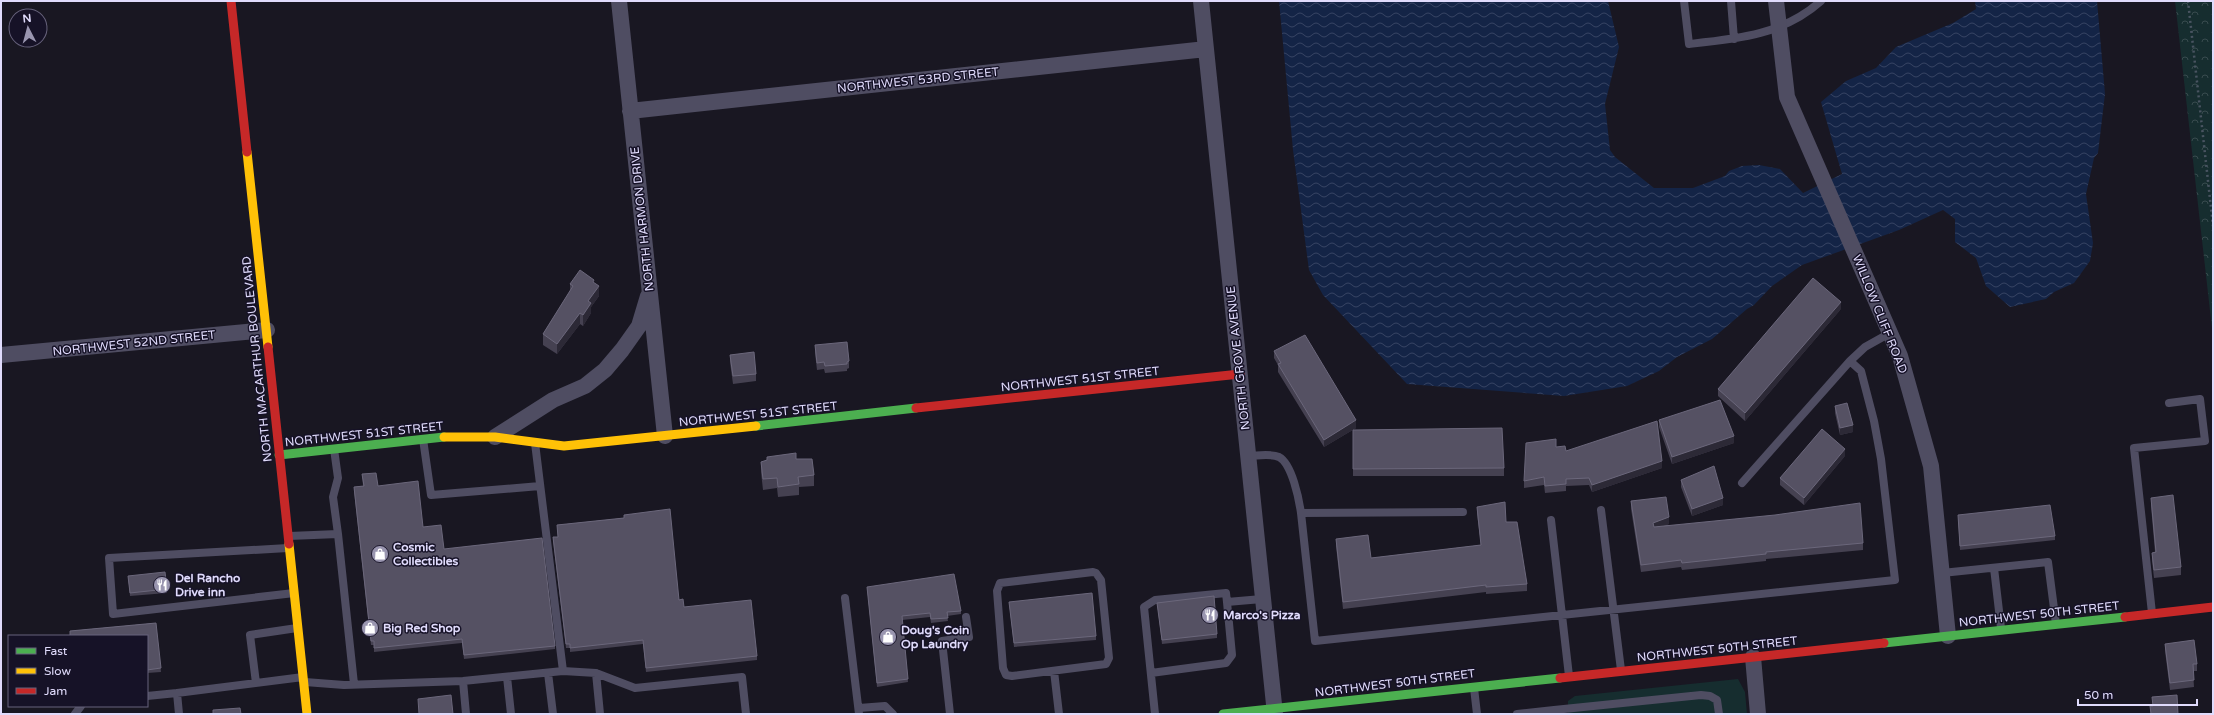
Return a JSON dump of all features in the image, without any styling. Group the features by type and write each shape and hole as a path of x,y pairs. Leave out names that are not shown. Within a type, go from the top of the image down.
{"main road":[{"name":"NORTH MACARTHUR BOULEVARD","path":"231,1 304,680 304,714"},
{"name":"NORTHWEST 51ST STREET","path":"279,455 422,438 495,437 564,446 1240,374"},
{"name":"NORTHWEST 50TH STREET","path":"1223,714 1274,711 1474,686 2213,607"}],"street":[{"name":"NORTH HARMON DRIVE","path":"619,1 665,436"},
{"name":"NORTH GROVE AVENUE","path":"1201,1 1274,711"},
{"name":"WILLOW CLIFF ROAD","path":"1776,1 1787,97 1900,356 1931,466 1948,636"},
{"name":"NORTHWEST 53RD STREET","path":"630,111 1206,49"},
{"path":"495,437 553,400 585,386 605,370 622,350 638,326 650,290"},
{"name":"NORTHWEST 52ND STREET","path":"1,356 266,330"},
{"path":"1753,657 1758,714"}],"lane":[{"path":"1684,1 1689,44 1734,39 1779,28 1813,8 1821,1"},
{"path":"1731,1 1734,39"},
{"path":"1742,482 1850,360 1865,347 1890,333"},
{"path":"1247,456 1270,455 1279,457 1285,462 1298,493 1315,641 1894,580 1881,459 1874,421 1861,371 1850,360"},
{"path":"2152,614 2134,448 2205,441 2200,400 2169,403"},
{"path":"422,438 431,495 540,486"},
{"path":"535,442 563,671"},
{"path":"334,448 338,478 333,497 354,684"},
{"path":"1601,510 1621,671"},
{"path":"1301,513 1463,512"},
{"path":"1551,520 1569,676"},
{"path":"288,536 338,534"},
{"path":"289,548 109,558 113,614 294,593"},
{"path":"1942,573 2048,562 2056,624"},
{"path":"1994,568 2001,630"},
{"path":"1096,573 1101,580 1109,658 1108,662 1103,666 1054,671 1012,676 1006,675 1003,668 997,591 1000,583 1004,581 1096,573"},
{"path":"1151,673 1226,663 1232,655 1226,593 1155,600 1144,607 1155,714"},
{"path":"845,598 859,711 885,706 893,714"},
{"path":"1227,602 1262,599"},
{"path":"950,714 942,641 968,637 966,617"},
{"path":"256,683 250,634 298,628"},
{"path":"148,696 256,683 304,680 354,684 463,681 563,671 596,672 635,688 742,677 746,714"},
{"path":"1054,671 1059,714"},
{"path":"596,672 600,714"},
{"path":"548,673 553,714"},
{"path":"507,677 511,714"},
{"path":"463,681 466,714"},
{"path":"1474,686 1477,714"},
{"path":"177,693 179,714"},
{"path":"1518,714 1554,712 1701,695 1710,696 1717,700 1719,714"}],"path":[{"path":"2188,1 2213,226"}],"green space":[{"path":"2175,1 2213,1 2213,337"},
{"path":"1738,679 1745,692 1747,714 1568,714 1568,701 1575,696"}],"water":[{"path":"1279,1 1608,1 1619,47 1605,104 1610,150 1615,157 1654,188 1693,188 1725,176 1729,171 1742,166 1759,165 1780,169 1803,193 1842,174 1821,102 1846,81 1876,68 1896,47 1953,23 1976,9 1975,1 2097,1 2105,94 2098,153 2094,158 2086,194 2093,243 2090,261 2074,283 2054,292 2046,299 2010,307 1986,286 1976,258 1955,242 1955,219 1943,210 1899,230 1802,265 1772,286 1754,305 1747,309 1712,339 1677,357 1659,371 1627,386 1564,396 1407,384 1323,295 1309,270 1293,150"}],"building":[{"path":"580,270 594,280 593,282 599,286 588,301 591,303 583,315 580,313 557,344 543,334 573,286 570,284"},
{"path":"1813,278 1841,302 1745,413 1718,389"},
{"path":"1305,335 1356,420 1324,440 1278,364 1281,363 1274,351"},
{"path":"847,342 849,361 847,364 825,366 824,362 817,363 815,345"},
{"path":"754,352 756,374 733,376 730,355"},
{"path":"1720,400 1734,436 1672,457 1659,420"},
{"path":"1847,403 1853,425 1840,428 1835,406"},
{"path":"1657,421 1662,461 1592,485 1589,478 1566,479 1566,484 1545,486 1544,477 1524,481 1526,443 1556,439 1556,447 1565,446 1566,451"},
{"path":"1502,428 1504,468 1353,469 1353,430"},
{"path":"1822,429 1845,449 1804,498 1780,478"},
{"path":"796,453 796,459 812,459 814,475 798,477 799,484 778,487 777,478 763,479 761,462 767,460 767,457"},
{"path":"1714,466 1723,498 1692,509 1681,480"},
{"path":"376,473 378,486 418,481 423,527 441,525 444,549 542,538 555,646 464,655 462,639 374,648 374,641 371,641 354,487 364,486 362,474"},
{"path":"2173,495 2181,567 2154,570 2152,553 2156,552 2151,498"},
{"path":"1666,497 1669,517 1653,523 1654,527 1775,515 1860,503 1863,543 1766,552 1766,554 1682,563 1681,560 1641,565 1631,501"},
{"path":"1505,502 1506,522 1517,522 1527,584 1486,587 1486,585 1343,602 1336,539 1368,535 1371,558 1481,545 1477,507"},
{"path":"2050,505 2055,536 1960,546 1958,515"},
{"path":"670,509 679,600 683,599 684,607 751,600 757,656 646,668 643,640 570,648 570,644 566,644 553,537 558,537 557,525 624,518 624,515"},
{"path":"165,572 167,589 130,593 128,576"},
{"path":"954,574 961,611 947,612 948,618 931,619 930,613 902,616 908,679 877,683 867,587"},
{"path":"1092,593 1096,636 1014,643 1009,602"},
{"path":"1214,596 1217,634 1162,640 1157,603"},
{"path":"156,623 161,668 148,670 148,635 70,635 70,631"},
{"path":"2194,640 2197,664 2193,664 2194,680 2170,683 2165,644"},
{"path":"451,695 453,714 419,714 418,699"},
{"path":"2177,695 2178,714 2151,714 2150,706 2153,706 2152,697"},
{"path":"240,708 241,714 213,714 213,710"}],"traffic: fast":[{"path":"756,426 916,408"},
{"path":"279,455 444,437"},
{"path":"1884,643 2125,617"},
{"path":"1223,714 1560,678"}],"traffic: slow":[{"path":"247,152 268,347"},
{"path":"444,437 495,437 564,446 756,426"},
{"path":"289,544 307,714"}],"traffic: jam":[{"path":"231,1 247,152"},
{"path":"268,347 289,544"},
{"path":"916,408 1240,374"},
{"path":"2125,617 2213,607"},
{"path":"1560,678 1884,643"}],"place":[{"name":"Cosmic Collectibles","path":"380,554"},
{"name":"Del Rancho Drive inn","path":"162,585"},
{"name":"Marco's Pizza","path":"1210,615"},
{"name":"Big Red Shop","path":"370,628"},
{"name":"Doug's Coin Op Laundry","path":"888,637"}]}
